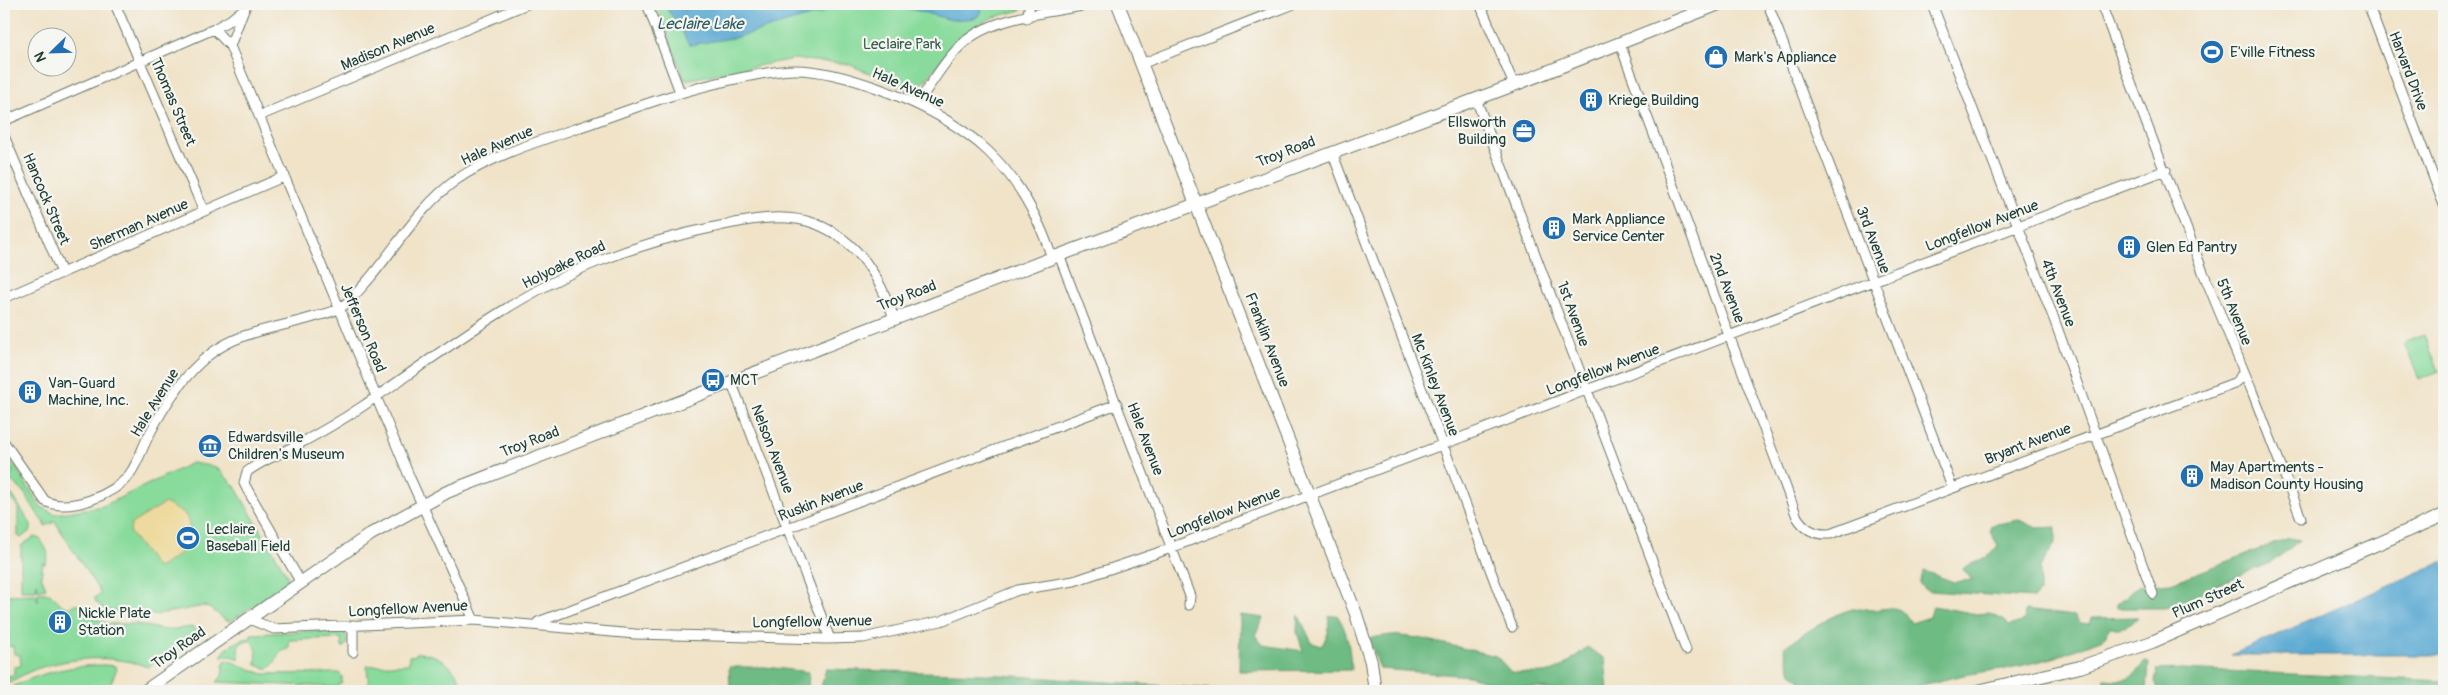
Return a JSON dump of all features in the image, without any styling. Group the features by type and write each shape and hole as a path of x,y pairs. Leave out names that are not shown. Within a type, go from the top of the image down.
{"main road":[{"name":"Franklin Avenue","path":"1118,4 1365,640 1376,691"},
{"name":"Troy Road","path":"145,691 371,534 422,504 447,492 894,318 1514,85 1719,4"},
{"name":"Plum Street","path":"1978,691 2080,667 2143,645 2444,515"}],"street":[{"name":"Thomas Street","path":"115,4 204,211"},
{"name":"Madison Avenue","path":"260,116 527,4"},
{"path":"647,4 680,92"},
{"path":"1027,18 1030,4"},
{"path":"917,104 956,50 966,40 990,26 1092,4"},
{"path":"1141,64 1294,4"},
{"path":"1480,4 1514,85"},
{"name":"3rd Avenue","path":"1768,4 1952,487"},
{"name":"4th Avenue","path":"1932,4 2095,434 2153,594"},
{"name":"5th Avenue","path":"2101,4 2301,518"},
{"name":"Harvard Drive","path":"2368,4 2444,205"},
{"path":"4,121 214,29 230,20 245,6"},
{"path":"230,46 245,6"},
{"name":"Jefferson Road","path":"214,29 230,46 422,504 474,620"},
{"name":"2nd Avenue","path":"1620,44 1797,518 1807,529 1818,534"},
{"name":"Hale Avenue","path":"4,442 45,501 53,505 79,504 111,490 130,474 163,411 195,366 210,353 243,335 295,323 340,308 355,296 389,256 426,207 457,180 491,161 573,129 680,92 774,72 814,71 834,74 869,85 917,104 966,133 997,159 1028,200 1056,256 1117,404 1190,596 1189,605"},
{"name":"1st Avenue","path":"1476,99 1686,650"},
{"name":"Hancock Street","path":"4,136 62,273"},
{"name":"Mc Kinley Avenue","path":"1332,152 1512,627"},
{"name":"Longfellow Avenue","path":"249,619 274,629 474,620 535,623 635,634 830,639 863,638 918,627 965,613 1013,592 1074,581 1172,548 2166,170"},
{"name":"Sherman Avenue","path":"4,298 285,176"},
{"name":"Holyoake Road","path":"300,583 247,489 244,478 252,468 306,440 377,396 507,310 596,262 694,231 764,218 801,220 829,230 844,240 875,274 894,318"},
{"name":"Bryant Avenue","path":"1818,534 1830,534 2234,383 2243,372"},
{"name":"Nelson Avenue","path":"731,381 830,639"},
{"name":"Ruskin Avenue","path":"535,623 1117,404"},
{"path":"353,625 353,652"}],"green space":[{"name":"Leclaire Park","path":"656,4 1025,4 1021,10 991,18 961,35 915,93 848,64 793,59 685,80"},
{"path":"2424,335 2439,371 2419,379 2404,343"},
{"path":"4,450 41,507 55,514 103,506 192,463 216,467 234,485 287,575 288,582 231,621 225,620 213,610 204,606 154,615 135,611 111,611 104,609 95,601 95,597 101,594 54,520 52,521 53,523 45,526 44,520 42,521 23,491 9,479 13,471 4,467"},
{"path":"4,488 13,496 32,526 30,527 32,529 21,538 18,536 18,507 4,493"},
{"path":"2019,520 2037,528 2056,527 2056,542 2040,567 2040,592 2034,598 1929,591 1924,589 1919,583 1924,571 1954,582 1972,580 1962,568 1982,560 1991,554 1998,545 1990,532 1992,525"},
{"path":"34,537 40,539 47,551 48,557 45,564 43,563 41,576 46,588 38,590 37,583 36,590 21,590 21,546"},
{"path":"2289,538 2300,540 2272,562 2214,586 2185,602 2165,608 2117,608 2117,604 2138,586 2171,583"},
{"path":"38,593 50,593 63,606 70,608 72,605 81,605 92,617 108,624 136,624 165,630 193,627 201,635 190,645 167,655 148,667 121,660 78,660 36,669 4,684 4,676 14,675 14,667 21,666 20,655 14,654 13,646 4,647 4,595 36,594 38,602"},
{"path":"1933,606 1977,614 1989,613 2005,621 2009,626 2024,621 2025,610 2075,616 2080,623 2090,624 2092,618 2138,617 2125,627 2109,628 2107,635 2103,639 2053,658 2020,666 1964,675 1897,691 1806,691 1801,680 1791,673 1784,647 1832,617 1852,609 1894,608 1903,612 1911,623 1930,617"},
{"path":"1298,614 1312,643 1322,646 1328,633 1329,616 1337,615 1348,641 1351,670 1239,671 1240,615 1264,618 1255,635 1263,645 1303,651 1297,632"},
{"path":"339,630 346,634 347,643 344,647 342,647 341,638 289,640 289,649 279,654 268,669 256,665 257,650 252,641 245,641 239,645 240,659 230,656 221,657 230,646 251,638 251,634"},
{"path":"1391,635 1419,638 1496,656 1511,672 1525,673 1553,671 1560,668 1587,647 1605,659 1608,691 1563,691 1492,683 1469,676 1380,669 1369,638"},
{"path":"416,653 430,655 447,663 460,679 459,681 369,687 367,666 409,664 409,656 416,655"},
{"path":"227,660 263,674 339,673 342,676 342,683 336,687 217,682 222,676 224,662"},
{"path":"2145,661 2149,662 2147,691 2103,689 2104,679 2128,679"},
{"path":"81,666 115,666 117,669 108,686 103,690 15,691 14,686 47,673"},
{"path":"729,667 765,667 809,672 808,690 730,687"},
{"path":"826,669 984,674 1245,691 820,691"},
{"path":"2182,669 2444,681 2444,691 2159,691 2155,681 2157,670"}],"sand":[{"path":"165,503 185,514 190,534 182,551 157,568 130,533 131,524"}],"water":[{"name":"Leclaire Lake","path":"666,4 826,4 824,12 738,37 690,45"},
{"path":"893,4 980,4 982,12 976,18 951,20"},
{"path":"2444,561 2444,655 2231,655"}],"place":[{"name":"E'ville Fitness","path":"2212,52"},
{"name":"Mark's Appliance","path":"1716,57"},
{"name":"Kriege Building","path":"1591,100"},
{"name":"Ellsworth Building","path":"1524,131"},
{"name":"Mark Appliance Service Center","path":"1554,228"},
{"name":"Glen Ed Pantry","path":"2129,247"},
{"name":"MCT","path":"713,380"},
{"name":"Van-Guard Machine, Inc.","path":"30,392"},
{"name":"Edwardsville Children's Museum","path":"210,446"},
{"name":"May Apartments - Madison County Housing","path":"2192,476"},
{"name":"Leclaire Baseball Field","path":"188,538"},
{"name":"Nickle Plate Station","path":"60,622"}]}
